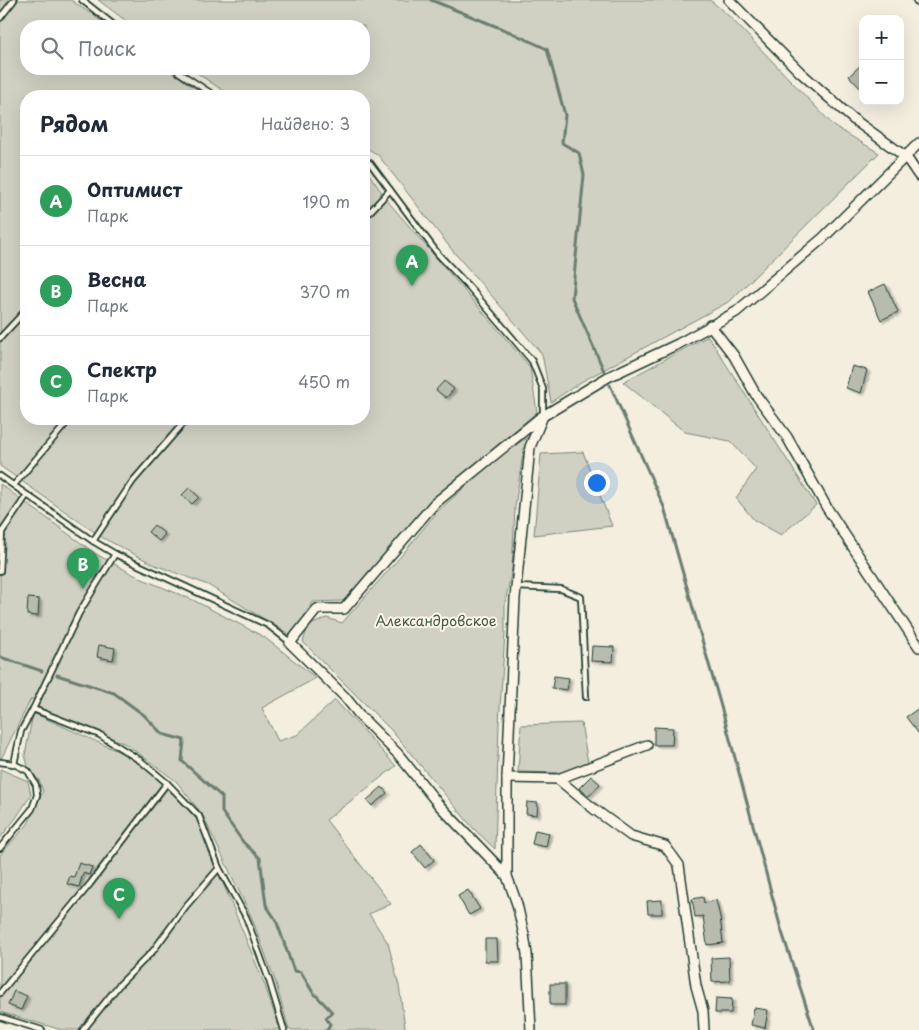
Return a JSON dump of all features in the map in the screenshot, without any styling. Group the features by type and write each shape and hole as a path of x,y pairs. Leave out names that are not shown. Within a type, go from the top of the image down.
{"street":[{"path":"729,0 800,72 853,119 906,157 919,176"},
{"path":"507,876 439,805 398,754 362,718 345,697 290,643 317,609 344,609 434,504 543,416 608,377 678,344 736,312 815,244 919,143"},
{"path":"710,326 734,356 756,395 787,437 827,508 919,647"},
{"path":"531,1030 527,954 517,904 507,876 507,778 516,587 530,447 543,416"},
{"path":"507,778 558,779 647,745"},
{"path":"558,779 631,836 665,846 679,865 696,986 703,1011 704,1030"}],"lane":[{"path":"0,18 14,0"},
{"path":"82,0 107,20"},
{"path":"183,75 206,90"},
{"path":"370,163 438,254 470,288 532,361 543,389 543,416"},
{"path":"370,212 390,190"},
{"path":"0,338 20,316"},
{"path":"14,486 65,425"},
{"path":"93,542 133,481 182,425"},
{"path":"0,476 93,542 268,625 290,643"},
{"path":"0,571 2,532 28,495"},
{"path":"14,764 21,731 79,613 115,554"},
{"path":"516,587 561,589 581,596 586,697"},
{"path":"33,709 100,735 141,761 167,783 198,816 219,868 246,917 269,980 284,1030"},
{"path":"0,762 14,764 28,771 36,785 37,795 32,810 0,848"},
{"path":"0,993 90,884 167,783"},
{"path":"83,1030 119,985 153,951 186,906 219,868"},
{"path":"0,1017 43,1030"}],"green space":[{"path":"0,0 71,0 99,20 20,20 20,75 176,75 198,90 20,90 20,425 370,425 370,176 390,204 530,367 537,412 432,500 343,601 313,602 292,636 208,585 155,565 103,538 0,466"},
{"path":"98,0 710,0 730,17 834,126 879,153 730,301 581,382 551,402 542,354 452,250 378,155 370,150 370,90 222,90 200,75 370,75 370,20 125,20"},
{"path":"708,336 816,505 781,535 754,520 736,498 756,469 730,441 685,432 623,382"},
{"name":"Александровское","path":"530,436 523,454 515,507 512,569 505,603 495,849 473,828 391,730 303,642 308,626 327,618 342,623 437,512 504,452"},
{"path":"583,452 612,526 534,535 541,454"},
{"path":"0,484 96,554 140,578 193,600 264,637 316,678 262,708 278,741 297,735 335,700 396,766 326,820 391,904 369,914 388,943 399,986 405,1027 401,1030 289,1030 275,980 251,916 202,814 176,781 126,744 37,707 39,700 31,699 0,761"},
{"path":"33,713 133,758 167,786 197,820 264,983 280,1030 62,1030 0,1012 0,855 28,824 43,791 39,780 29,770 25,755"},
{"path":"581,723 588,763 562,773 518,772 521,725"},
{"path":"0,769 28,781 31,795 0,838"}],"building":[{"path":"859,67 859,87 849,76"},
{"path":"885,284 898,312 881,320 868,292"},
{"path":"852,366 867,370 861,393 846,388"},
{"path":"444,381 454,389 446,398 436,390"},
{"path":"189,488 199,497 192,504 182,495"},
{"path":"154,525 165,534 159,541 148,532"},
{"path":"28,598 39,599 38,616 27,615"},
{"path":"99,645 115,648 113,660 97,657"},
{"path":"592,646 614,647 613,662 591,661"},
{"path":"554,676 569,678 567,690 552,688"},
{"path":"919,708 919,734 906,717"},
{"path":"654,727 673,728 672,745 654,745"},
{"path":"591,776 600,784 589,796 579,788"},
{"path":"382,787 387,793 372,806 367,800"},
{"path":"527,802 538,803 537,815 526,814"},
{"path":"535,830 549,833 546,847 532,844"},
{"path":"421,844 434,860 425,868 412,852"},
{"path":"79,863 92,867 89,875 83,873 79,887 67,884 70,876 74,877"},
{"path":"468,890 480,909 469,915 458,896"},
{"path":"703,897 704,903 716,900 723,943 707,945 703,916 695,917 692,899"},
{"path":"662,900 662,914 648,914 647,901"},
{"path":"485,939 497,939 498,961 485,961"},
{"path":"729,957 730,981 712,982 711,958"},
{"path":"550,984 565,984 565,1005 550,1005"},
{"path":"14,991 27,996 21,1010 8,1005"},
{"path":"716,998 732,999 731,1013 715,1013"},
{"path":"754,1008 768,1010 765,1028 751,1025"}],"waterway":[{"path":"431,0 547,49 565,115 562,143 579,153 584,175 572,298 604,371"},
{"path":"610,385 664,507 724,717 781,929 814,1030"},
{"path":"0,657 42,671"},
{"path":"57,675 114,693 144,715 162,734 184,740 182,761 222,797 222,812 243,842 260,858 266,905 276,920 294,971 301,972 312,991 332,1012 326,1018 330,1024 327,1030"}],"place":[{"name":"Оптимист","path":"412,286"},
{"name":"Весна","path":"83,589"},
{"name":"Спектр","path":"119,919"}]}
